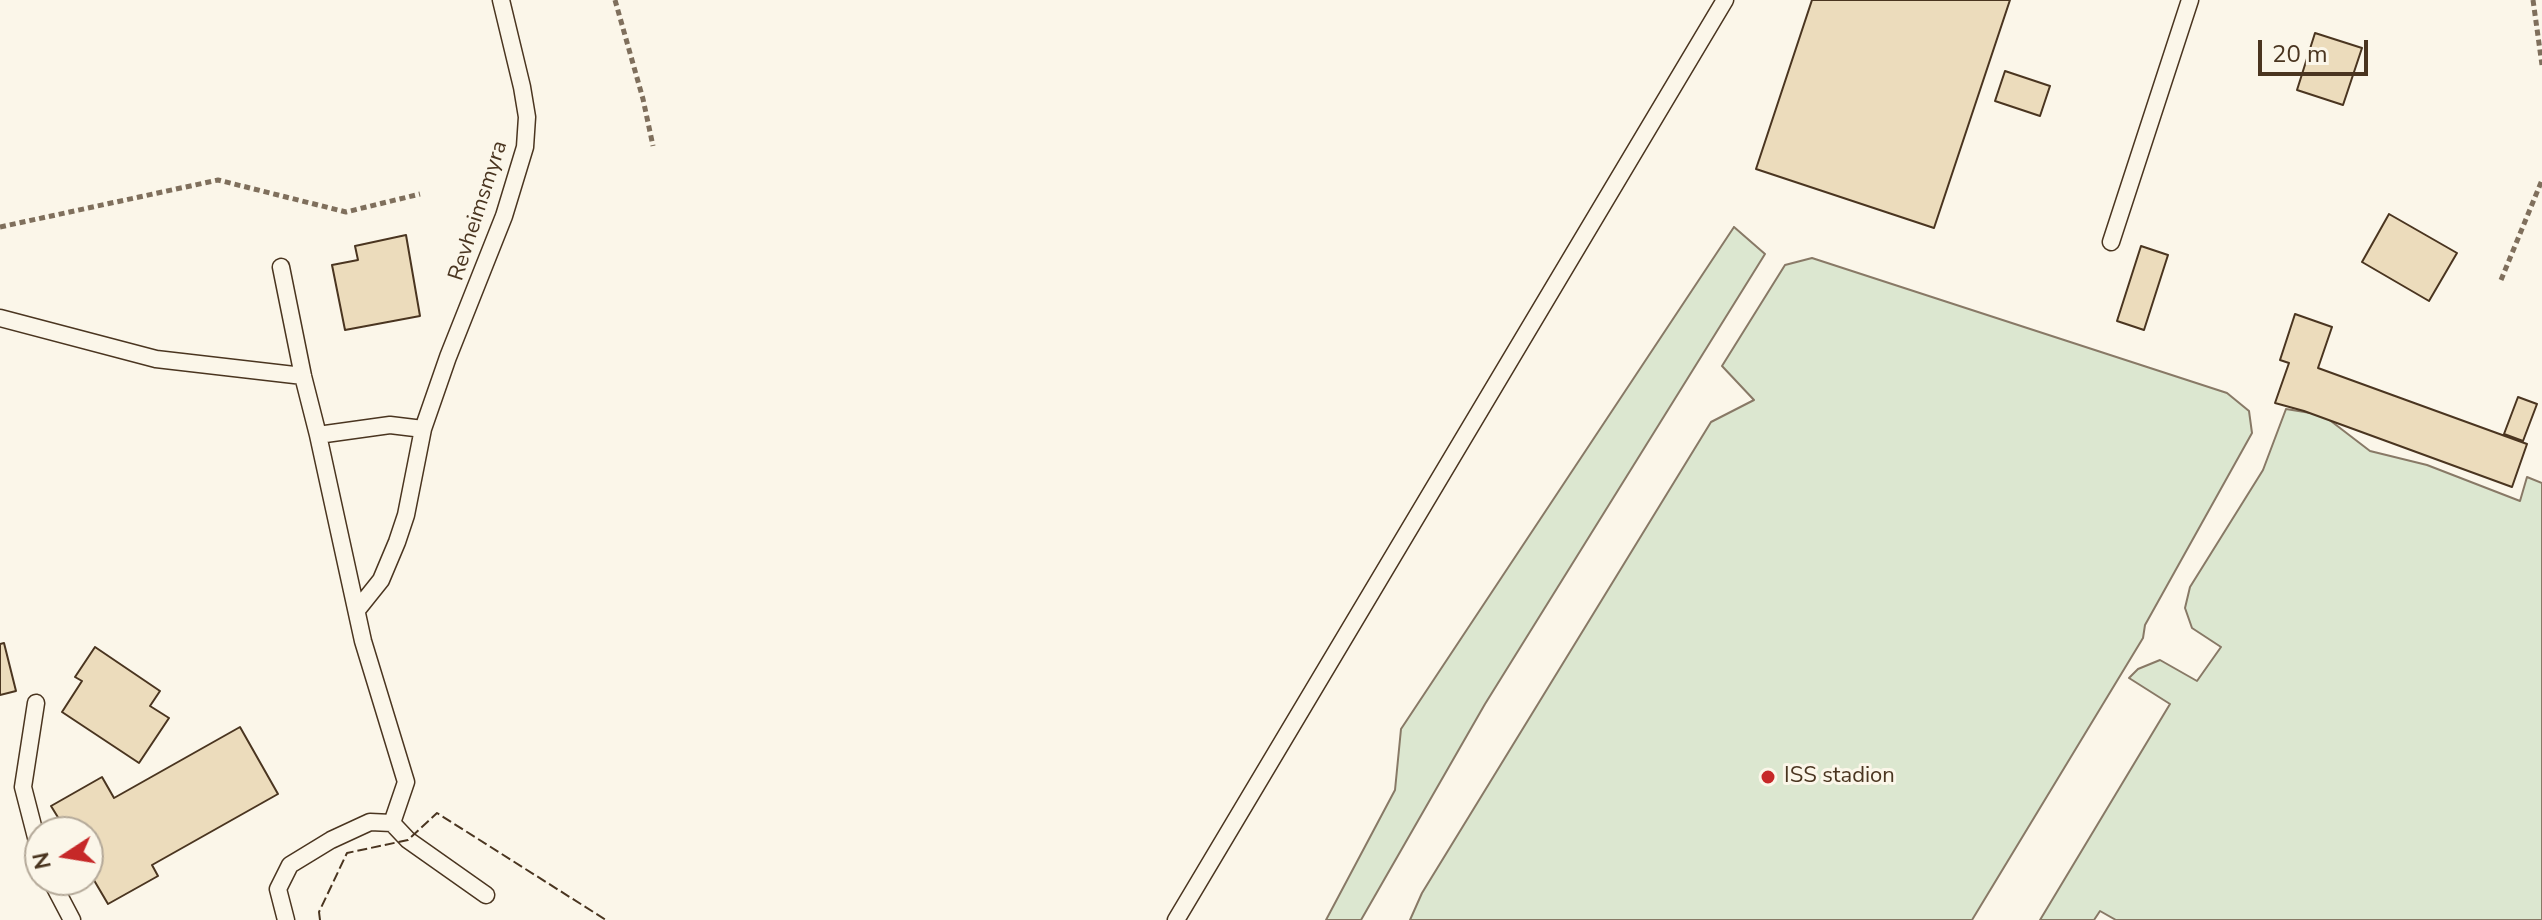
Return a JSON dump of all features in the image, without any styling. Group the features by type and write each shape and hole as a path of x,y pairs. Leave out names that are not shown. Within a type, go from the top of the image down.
{"lane":[{"name":"Revheimsmyra","path":"357,610 381,580 397,542 406,515 423,429 504,216 525,147 527,117 501,0"},
{"path":"1176,920 1725,0"},
{"path":"2111,242 2190,0"},
{"path":"281,267 363,641 406,782 392,823"},
{"path":"0,318 156,359 303,376"},
{"path":"318,435 390,425 423,429"},
{"path":"30,816 23,787 36,703"},
{"path":"286,920 278,889 290,865 331,840 370,822 392,823 408,840 486,895"},
{"path":"59,896 72,920"}],"path":[{"path":"615,0 653,146"},
{"path":"2533,0 2542,65"},
{"path":"0,227 218,180 346,212 420,194"},
{"path":"2501,280 2542,180"}],"green space":[{"path":"1734,227 1765,254 1485,704 1361,920 1326,920 1395,790 1401,729"},
{"path":"1812,258 2227,393 2249,411 2252,433 2145,625 2143,638 1972,920 1410,920 1422,893 1711,422 1754,400 1722,366 1785,265"},
{"path":"2286,409 2323,415 2370,451 2427,465 2520,501 2527,477 2542,483 2542,920 2116,920 2100,911 2094,920 2040,920 2170,704 2129,678 2138,669 2160,660 2197,681 2221,647 2192,628 2185,608 2190,587 2263,470"}],"building":[{"path":"1812,0 2010,0 1934,228 1756,169"},
{"path":"2315,33 2362,48 2343,105 2297,90"},
{"path":"2005,71 2050,86 2040,116 1995,101"},
{"path":"2389,214 2457,253 2429,301 2362,262"},
{"path":"406,235 420,316 345,330 332,265 358,260 355,246"},
{"path":"2141,246 2168,255 2144,330 2117,321"},
{"path":"2295,314 2332,327 2318,368 2527,444 2512,487 2275,403 2289,363 2280,360"},
{"path":"2518,397 2537,404 2523,441 2504,434"},
{"path":"4,643 16,691 0,695 0,644"},
{"path":"95,647 160,691 150,706 169,718 139,763 62,712 82,681 75,677"},
{"path":"240,727 278,794 152,865 158,876 108,904 103,896 104,816 57,816 51,806 102,777 114,798"}],"fence":[{"path":"320,920 319,912 347,853 408,840 437,813 606,920"}],"place":[{"name":"ISS stadion","path":"1768,777"}]}
